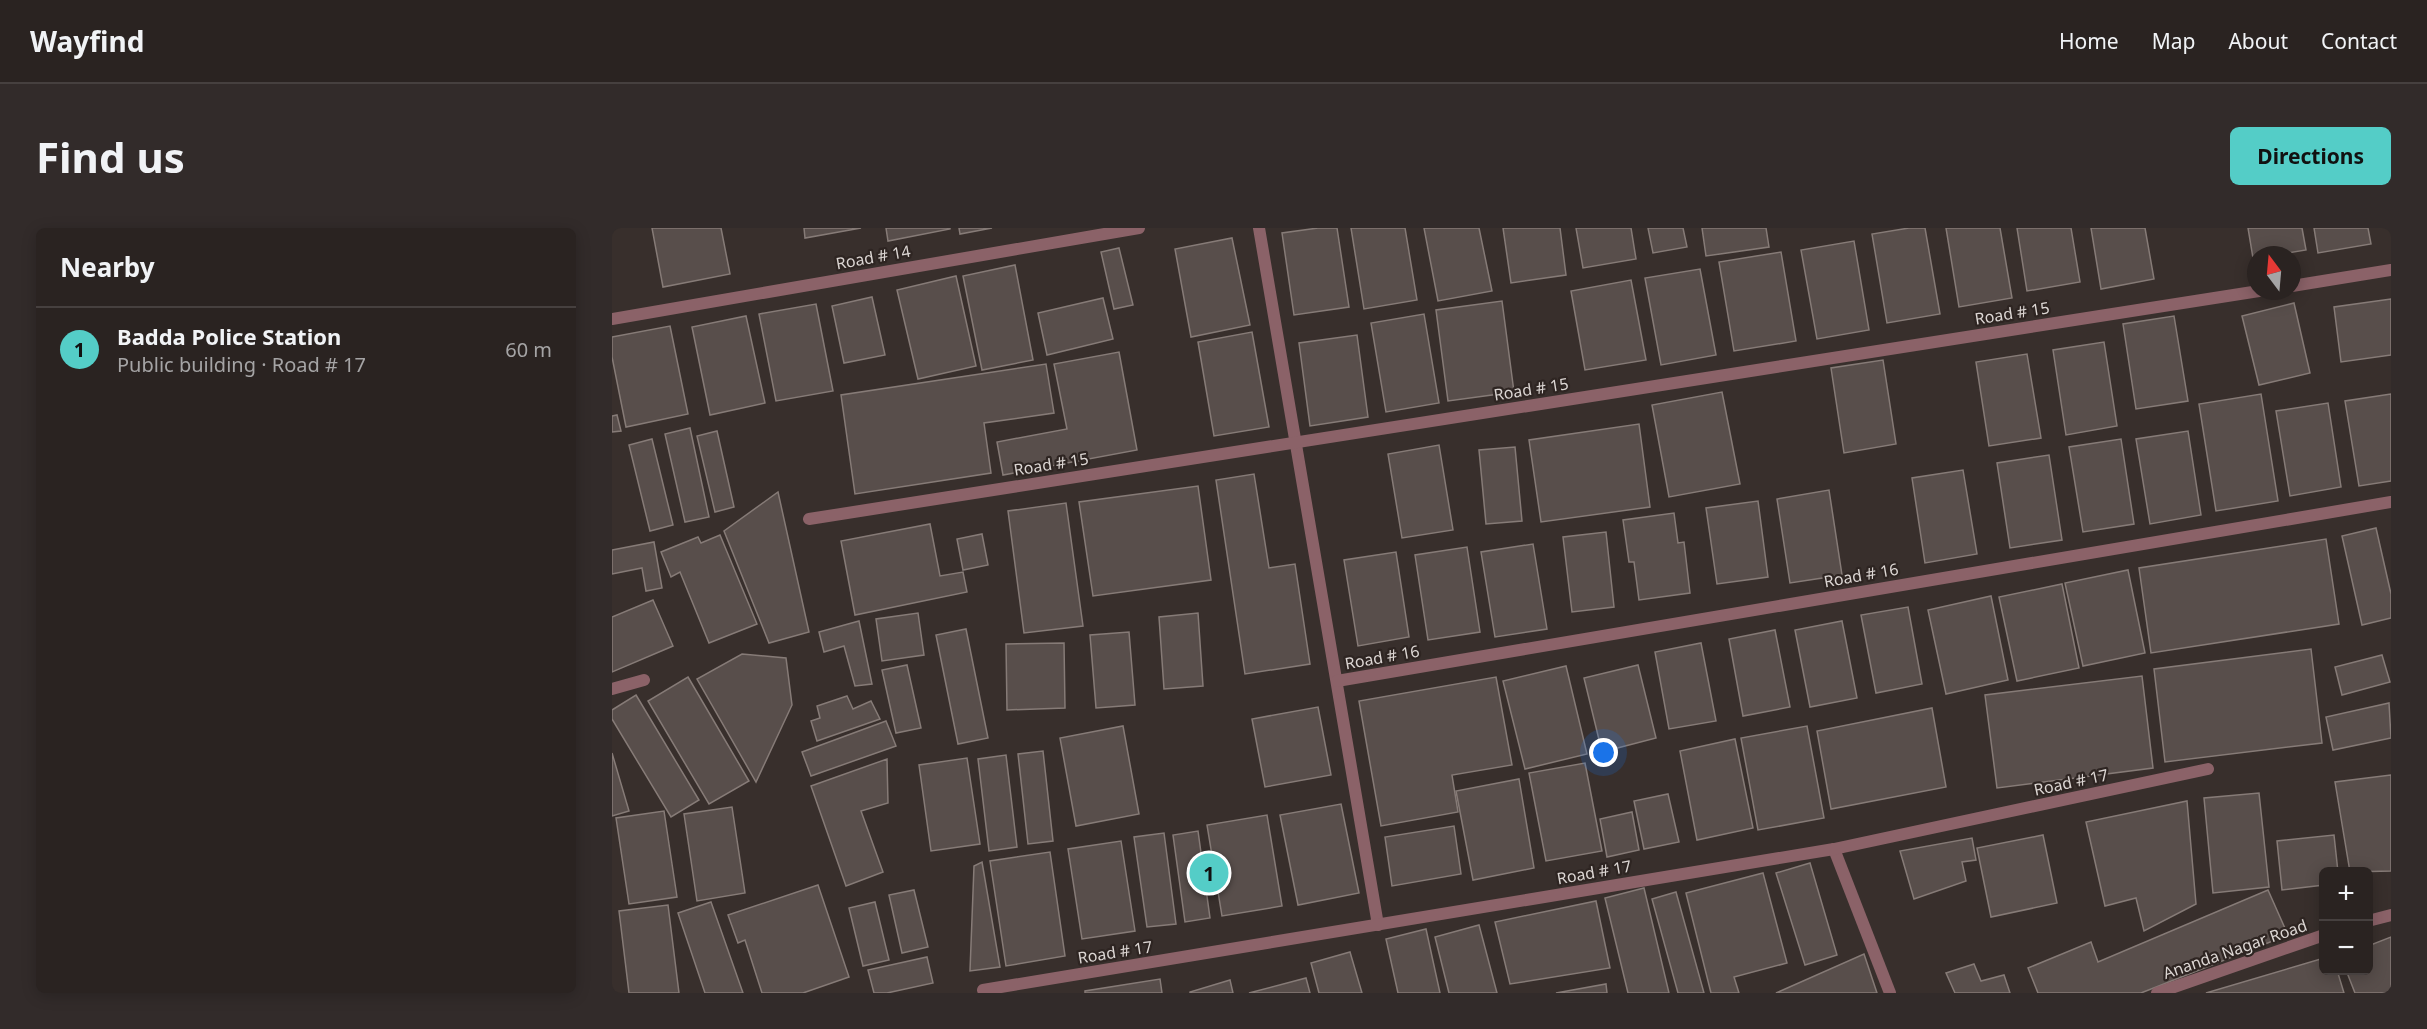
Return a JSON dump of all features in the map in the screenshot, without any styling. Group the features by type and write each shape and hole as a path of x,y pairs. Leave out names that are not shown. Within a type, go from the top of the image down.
{"street":[{"name":"Road # 14","path":"612,319 1139,228"},
{"path":"1259,228 1378,925"},
{"path":"2301,285 2391,270"},
{"name":"Road # 15","path":"809,519 2247,293"},
{"name":"Road # 16","path":"1336,681 2391,502"},
{"path":"612,689 644,680"},
{"name":"Road # 17","path":"983,990 1834,849 2208,769"},
{"path":"1834,849 1890,993"},
{"path":"2373,920 2391,915"},
{"name":"Ananda Nagar Road","path":"2157,993 2319,937"}],"building":[{"path":"652,228 721,228 730,274 663,287"},
{"path":"804,228 861,228 805,238"},
{"path":"886,228 950,228 950,229 888,241"},
{"path":"959,228 992,228 960,234"},
{"path":"1337,228 1349,307 1294,315 1282,233"},
{"path":"1351,228 1405,228 1417,300 1364,309"},
{"path":"1424,228 1479,228 1492,291 1438,301"},
{"path":"1503,228 1560,228 1566,275 1511,283"},
{"path":"1576,228 1631,228 1636,259 1583,268"},
{"path":"1648,228 1683,228 1687,247 1653,253"},
{"path":"1702,228 1766,228 1769,247 1706,256"},
{"path":"1925,228 1940,314 1887,323 1872,234"},
{"path":"1946,228 2000,228 2012,298 1959,307"},
{"path":"2017,228 2071,228 2080,282 2027,291"},
{"path":"2091,228 2145,228 2154,279 2101,289"},
{"path":"2248,228 2302,228 2306,250 2301,251 2301,246 2251,246"},
{"path":"2314,228 2368,228 2371,244 2318,253"},
{"path":"1232,238 1250,325 1191,337 1175,249"},
{"path":"1854,241 1869,330 1817,339 1801,250"},
{"path":"1119,248 1133,305 1114,309 1101,252"},
{"path":"1781,252 1796,341 1734,351 1719,262"},
{"path":"1015,265 1033,360 982,370 963,276"},
{"path":"1700,269 1716,355 1661,365 1645,278"},
{"path":"956,276 976,366 918,379 897,290"},
{"path":"1631,280 1646,360 1585,370 1571,291"},
{"path":"872,297 885,355 844,363 832,306"},
{"path":"1103,298 1113,339 1047,355 1038,313"},
{"path":"2391,299 2391,355 2341,362 2334,307"},
{"path":"1502,301 1514,392 1448,401 1436,310"},
{"path":"2294,303 2310,373 2259,385 2242,316"},
{"path":"816,304 833,391 776,401 759,314"},
{"path":"1424,314 1439,403 1386,412 1371,323"},
{"path":"746,316 765,403 710,415 692,327"},
{"path":"2174,316 2188,401 2136,409 2123,324"},
{"path":"670,326 688,414 626,427 612,357 612,337"},
{"path":"1252,332 1269,427 1214,436 1198,342"},
{"path":"1357,335 1368,417 1310,426 1299,343"},
{"path":"2104,342 2117,426 2066,435 2053,350"},
{"path":"1119,352 1137,450 1003,475 997,442 1067,429 1054,364"},
{"path":"2027,354 2041,438 1989,446 1976,362"},
{"path":"1883,360 1896,444 1844,453 1831,368"},
{"path":"1046,364 1054,413 984,423 991,473 855,494 841,395"},
{"path":"1722,392 1740,484 1669,497 1652,405"},
{"path":"2261,394 2278,501 2216,511 2199,404"},
{"path":"2391,394 2391,481 2359,486 2345,401"},
{"path":"2328,403 2341,487 2290,496 2276,411"},
{"path":"617,415 621,431 612,432 612,416"},
{"path":"1639,424 1650,507 1541,522 1529,440"},
{"path":"690,428 709,517 685,522 665,434"},
{"path":"717,431 734,507 715,512 697,436"},
{"path":"2188,431 2201,515 2150,524 2136,439"},
{"path":"652,439 673,525 650,531 629,445"},
{"path":"2121,439 2134,524 2083,532 2069,447"},
{"path":"1439,445 1453,530 1402,538 1388,454"},
{"path":"1515,447 1522,521 1486,524 1479,450"},
{"path":"2049,455 2062,540 2010,548 1997,463"},
{"path":"1963,470 1977,554 1925,563 1912,478"},
{"path":"1254,474 1269,568 1295,564 1310,664 1245,674 1216,480"},
{"path":"1198,486 1211,580 1093,596 1079,502"},
{"path":"1829,490 1842,575 1790,583 1777,499"},
{"path":"778,492 809,632 769,643 724,531"},
{"path":"1758,501 1768,577 1717,584 1706,508"},
{"path":"1066,503 1083,626 1024,633 1008,511"},
{"path":"1674,513 1678,543 1684,542 1690,593 1639,600 1634,562 1629,562 1623,520"},
{"path":"930,524 940,576 963,572 967,592 855,615 841,541"},
{"path":"2376,528 2391,594 2391,618 2362,625 2342,536"},
{"path":"1606,532 1614,607 1572,612 1563,537"},
{"path":"982,534 988,565 963,570 957,539"},
{"path":"720,535 757,624 709,643 680,572 671,577 661,552 698,537 701,543"},
{"path":"2326,539 2339,624 2151,653 2139,568"},
{"path":"654,542 662,588 646,591 642,568 612,574 612,550"},
{"path":"1533,544 1547,629 1495,637 1481,552"},
{"path":"1467,547 1480,632 1428,640 1415,555"},
{"path":"1396,552 1409,637 1358,646 1344,560"},
{"path":"2128,570 2145,653 2083,666 2065,583"},
{"path":"2062,584 2079,668 2017,681 1999,597"},
{"path":"1991,596 2008,680 1946,694 1928,610"},
{"path":"653,600 673,646 612,672 612,617"},
{"path":"1908,607 1922,684 1876,693 1861,615"},
{"path":"918,613 924,655 882,661 876,619"},
{"path":"1198,613 1203,686 1164,689 1159,617"},
{"path":"859,621 872,684 855,686 844,646 824,652 819,632"},
{"path":"1842,621 1857,698 1810,707 1795,630"},
{"path":"966,629 988,738 958,744 936,635"},
{"path":"1775,630 1790,707 1743,716 1729,639"},
{"path":"1129,632 1135,705 1096,708 1090,635"},
{"path":"1064,643 1065,708 1007,710 1006,644"},
{"path":"1701,643 1716,721 1669,729 1655,652"},
{"path":"2311,649 2322,743 2165,762 2154,669"},
{"path":"742,654 786,658 792,705 756,782 697,679"},
{"path":"2382,655 2390,682 2342,695 2335,667"},
{"path":"907,665 921,728 896,733 882,670"},
{"path":"1638,665 1656,738 1602,752 1584,678"},
{"path":"1566,666 1587,754 1525,769 1503,681"},
{"path":"2142,676 2153,768 1997,788 1985,695"},
{"path":"688,677 749,781 709,804 648,701"},
{"path":"1496,677 1512,765 1452,775 1458,812 1381,826 1359,701"},
{"path":"636,695 699,800 671,817 612,719 612,710"},
{"path":"847,696 853,709 871,701 880,719 817,741 811,721 820,718 817,706"},
{"path":"2389,703 2391,738 2333,750 2326,717"},
{"path":"1318,707 1331,775 1265,787 1252,719"},
{"path":"1932,708 1946,787 1831,809 1817,731"},
{"path":"886,721 896,746 811,776 802,752"},
{"path":"1123,726 1139,814 1076,826 1060,738"},
{"path":"1807,726 1824,818 1758,830 1741,738"},
{"path":"1735,739 1753,828 1697,840 1680,751"},
{"path":"1043,751 1053,841 1028,844 1018,754"},
{"path":"612,753 629,811 612,816"},
{"path":"1006,755 1017,847 989,851 978,759"},
{"path":"967,758 980,844 931,851 919,765"},
{"path":"887,759 888,803 861,811 883,872 846,886 811,786"},
{"path":"1585,763 1602,851 1546,861 1529,773"},
{"path":"2391,775 2391,871 2373,871 2373,867 2349,867 2335,782"},
{"path":"1519,779 1534,868 1473,880 1456,791"},
{"path":"2259,793 2269,887 2213,893 2204,798"},
{"path":"1668,794 1679,842 1644,849 1634,801"},
{"path":"2187,801 2196,904 2144,931 2136,898 2105,906 2086,822"},
{"path":"1341,804 1359,893 1298,905 1280,815"},
{"path":"732,807 745,893 697,901 684,814"},
{"path":"664,811 677,897 629,904 616,818"},
{"path":"1632,812 1639,850 1607,857 1600,819"},
{"path":"1267,815 1282,906 1222,916 1207,825"},
{"path":"1454,826 1461,874 1392,886 1385,837"},
{"path":"1198,831 1210,918 1185,922 1173,835"},
{"path":"1164,833 1176,924 1147,927 1134,837"},
{"path":"2043,835 2057,903 1991,917 1977,848"},
{"path":"2334,835 2337,867 2319,867 2319,886 2282,890 2277,841"},
{"path":"1972,838 1976,860 1962,862 1966,881 1914,899 1900,851"},
{"path":"1121,841 1135,931 1082,939 1068,849"},
{"path":"1050,852 1065,956 1006,966 990,861"},
{"path":"982,862 1000,967 970,971 974,866"},
{"path":"1810,863 1837,955 1805,965 1776,873"},
{"path":"1763,873 1787,963 1734,977 1739,993 1711,993 1686,893"},
{"path":"818,885 849,977 803,993 762,993 745,940 738,943 728,915"},
{"path":"1644,888 1669,993 1628,993 1605,898"},
{"path":"914,890 928,947 902,953 889,895"},
{"path":"2268,890 2288,935 2141,993 2038,993 2028,968 2091,942 2098,962"},
{"path":"1676,892 1704,993 1678,993 1652,899"},
{"path":"1596,901 1610,968 1510,984 1495,922"},
{"path":"711,902 743,993 705,993 678,913"},
{"path":"875,902 889,960 863,966 849,908"},
{"path":"668,905 679,993 629,993 619,911"},
{"path":"1479,925 1497,993 1449,993 1435,937"},
{"path":"1426,929 1440,993 1398,993 1386,939"},
{"path":"2391,937 2391,993 2355,993 2348,975 2373,975 2373,944"},
{"path":"1350,952 1362,993 1319,993 1311,963"},
{"path":"1864,954 1877,993 1776,993"},
{"path":"927,957 933,983 887,993 874,993 868,970"},
{"path":"2319,959 2319,975 2339,975 2344,993 2206,993"},
{"path":"1974,964 1981,981 2004,975 2010,993 1955,993 1946,973"},
{"path":"1306,978 1310,993 1249,993"},
{"path":"1160,979 1162,993 1085,993 1085,991"},
{"path":"1230,980 1233,993 1190,993 1190,992"},
{"path":"1606,984 1607,993 1556,993"}],"place":[{"name":"Badda Police Station","path":"1209,873"}]}
